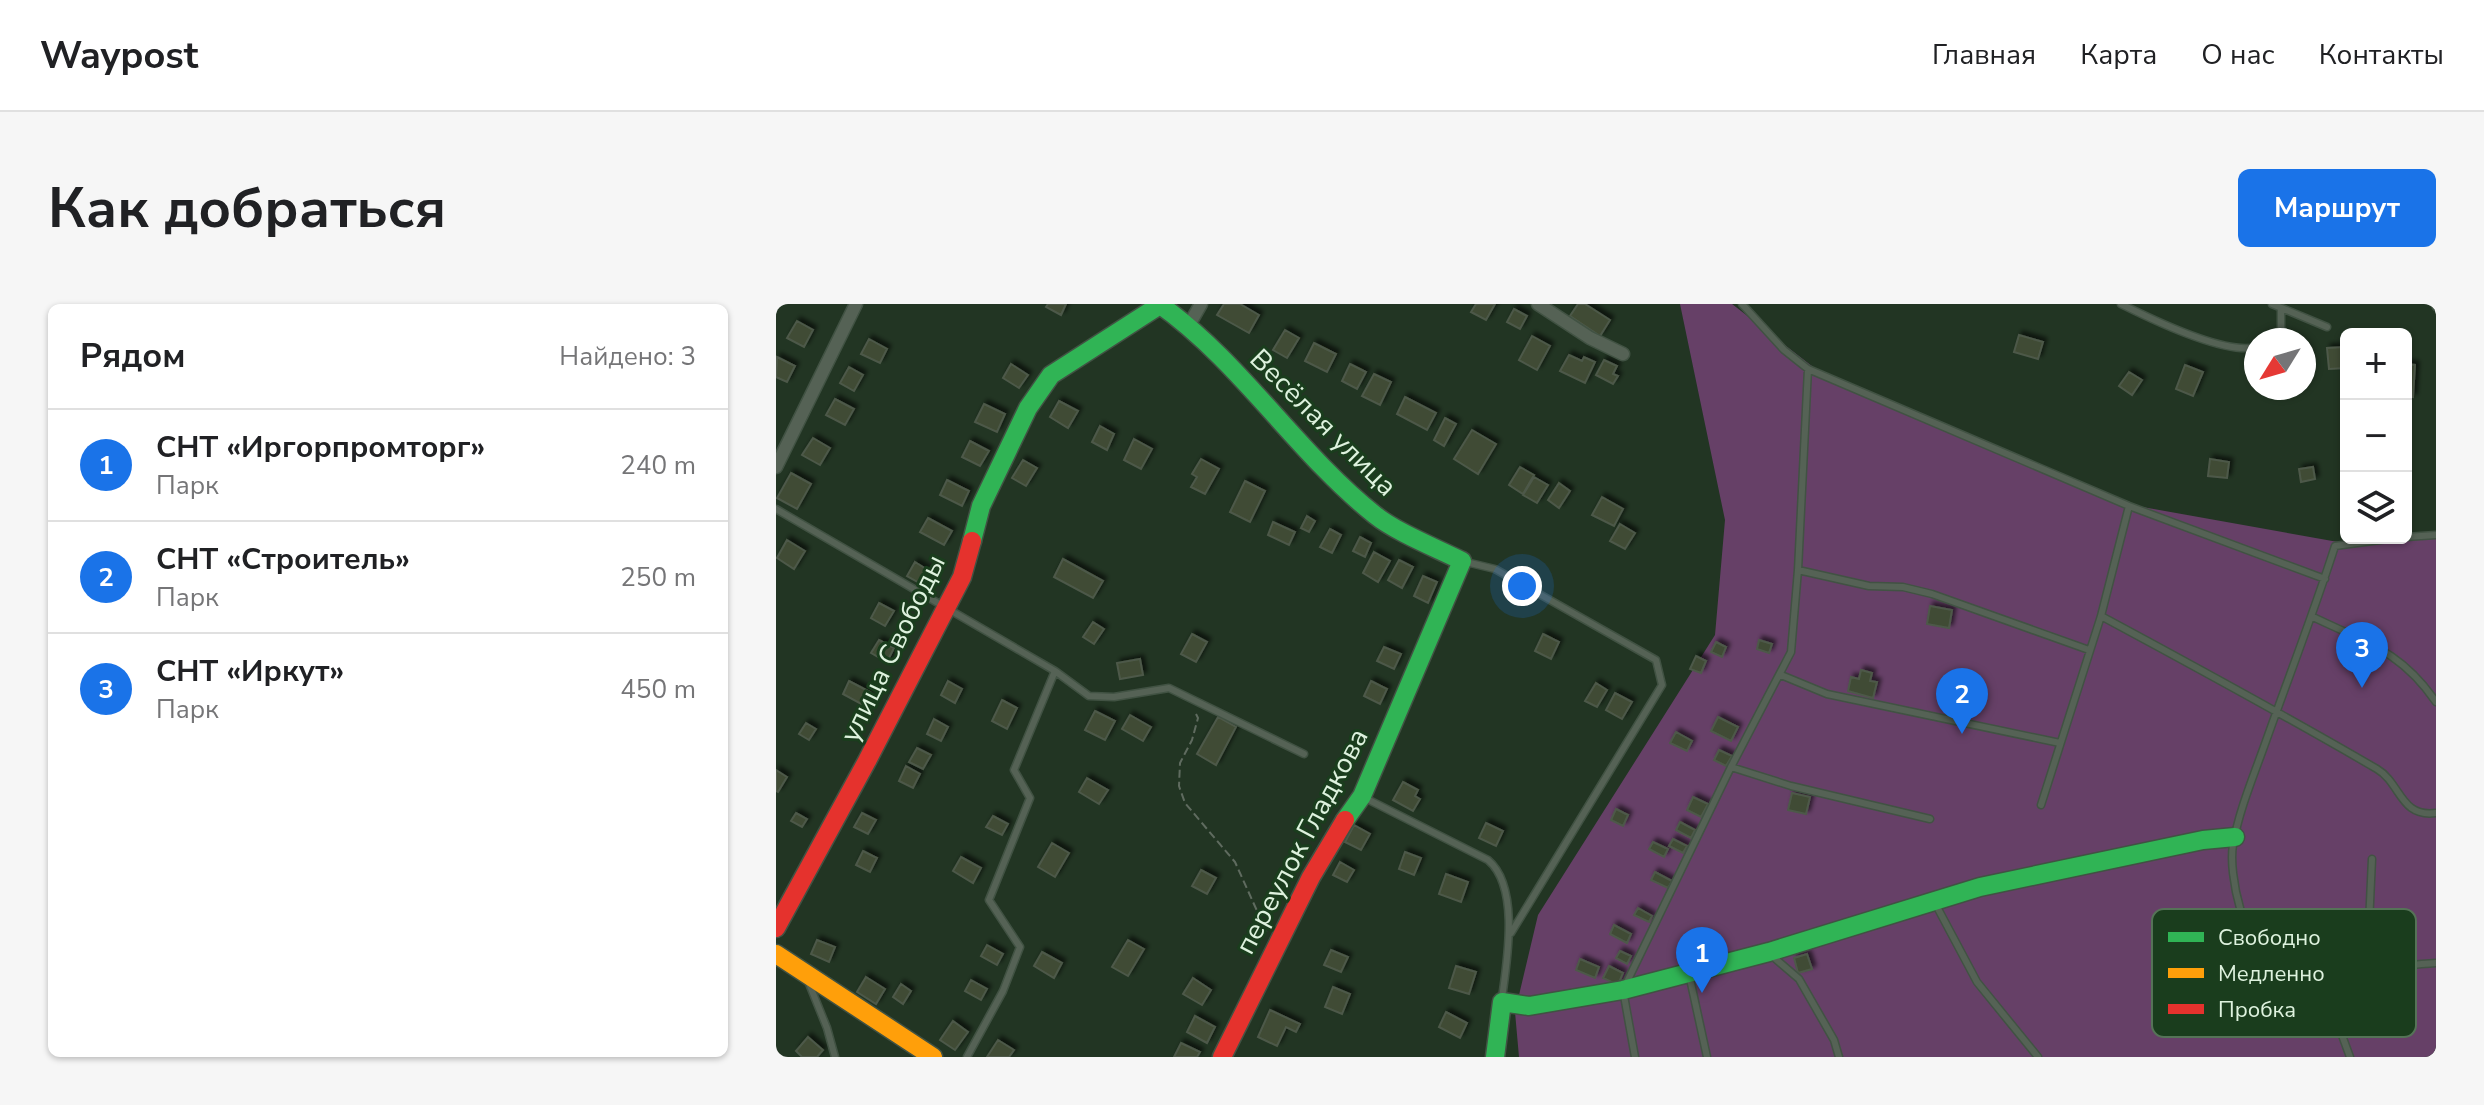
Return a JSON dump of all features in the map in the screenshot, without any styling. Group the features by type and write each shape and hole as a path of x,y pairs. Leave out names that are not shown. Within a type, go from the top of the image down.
{"street":[{"path":"776,467 856,304"},
{"name":"Весёлая улица","path":"1159,304 1189,325 1332,476 1377,517 1462,561"},
{"name":"улица Свободы","path":"776,928 947,608 962,577 981,506 1028,408 1051,375 1159,304"},
{"path":"1189,325 1201,304"},
{"path":"1538,304 1590,338 1623,354"},
{"name":"переулок Гладкова","path":"1222,1057 1329,844 1362,796 1462,561"},
{"path":"1495,1057 1502,1002 1529,1006 1623,990 1769,952 2007,882 2203,840 2235,837"},
{"path":"776,954 933,1057"}],"lane":[{"path":"1742,304 1784,350 1808,369 2129,506 2325,579"},
{"path":"2121,304 2148,318 2217,344 2244,349"},
{"path":"2272,304 2327,327"},
{"path":"2281,310 2281,328"},
{"path":"1635,1057 1623,990 1731,767 1791,652 1808,369"},
{"path":"2041,805 2101,616 2129,506"},
{"path":"776,509 1055,671 1089,696 1114,697 1169,688 1304,754"},
{"path":"2412,537 2436,535"},
{"path":"2239,909 2232,848 2246,797 2313,617 2335,546 2350,544"},
{"path":"1462,561 1495,569 1656,660 1662,685 1511,933"},
{"path":"1798,570 1869,586 1903,587 1932,594 2089,650"},
{"path":"2101,616 2386,774 2406,804 2424,815 2436,813"},
{"path":"2313,617 2392,655 2419,677 2436,702"},
{"path":"967,1057 1003,991 1020,947 989,900 1030,798 1014,770 1055,671"},
{"path":"1781,675 1827,694 2060,743"},
{"path":"1731,767 1791,786 1930,819"},
{"path":"1362,796 1497,867 1502,876 1511,933 1502,1002"},
{"path":"2370,909 2372,859"},
{"path":"1934,901 1977,982 2038,1057"},
{"path":"1769,952 1799,979 1834,1040 1839,1057"},
{"path":"2416,964 2436,963"},
{"path":"803,970 827,1028 835,1057"},
{"path":"1688,971 1707,1057"},
{"path":"2343,1037 2350,1057"}],"path":[{"path":"1180,693 1193,706 1198,718 1192,740 1180,763 1179,786 1185,803 1235,862 1275,948"}],"shaded area":[{"path":"1680,304 1732,304 1817,370 2137,506 2340,544 2412,544 2412,537 2436,535 2436,1057 1519,1057 1515,1012 1538,915 1715,635 1725,520"}],"building":[{"path":"1048,304 1066,304 1061,315 1046,307"},
{"path":"1224,304 1240,304 1259,315 1249,333 1217,315"},
{"path":"1476,304 1495,304 1486,320 1471,312"},
{"path":"1578,304 1585,304 1610,320 1600,336 1570,316"},
{"path":"1514,309 1527,316 1520,329 1507,322"},
{"path":"797,321 813,330 804,347 787,338"},
{"path":"1285,330 1299,338 1287,358 1273,350"},
{"path":"2019,335 2043,342 2038,359 2014,352"},
{"path":"1532,336 1550,346 1537,370 1519,360"},
{"path":"869,339 887,349 880,363 861,354"},
{"path":"1314,343 1336,354 1327,372 1305,361"},
{"path":"2340,347 2340,368 2329,369 2327,348"},
{"path":"1569,355 1582,361 1584,357 1595,362 1585,383 1560,371"},
{"path":"777,357 795,366 787,382 776,377"},
{"path":"1604,360 1617,366 1613,374 1618,376 1613,384 1596,375"},
{"path":"1011,364 1028,375 1019,388 1003,378"},
{"path":"1350,364 1366,372 1357,389 1342,381"},
{"path":"2185,365 2203,372 2193,396 2176,389"},
{"path":"2412,365 2415,365 2412,397"},
{"path":"849,367 863,375 854,391 840,383"},
{"path":"2129,372 2142,380 2132,395 2119,386"},
{"path":"1374,374 1391,382 1380,405 1362,396"},
{"path":"1405,397 1436,413 1427,430 1397,414"},
{"path":"835,399 854,409 845,425 826,415"},
{"path":"1059,401 1078,411 1068,428 1050,417"},
{"path":"984,404 1005,414 997,432 975,422"},
{"path":"1445,418 1456,424 1444,446 1434,440"},
{"path":"1100,426 1114,434 1107,450 1092,442"},
{"path":"1472,430 1496,444 1478,474 1454,459"},
{"path":"813,438 830,448 820,465 802,455"},
{"path":"1134,439 1152,449 1141,469 1124,460"},
{"path":"970,441 989,451 980,466 962,457"},
{"path":"1201,459 1219,469 1205,494 1191,487 1197,477 1192,474"},
{"path":"2210,459 2229,462 2227,478 2208,476"},
{"path":"1023,460 1037,468 1026,486 1012,478"},
{"path":"1520,467 1534,475 1523,494 1509,485"},
{"path":"2313,467 2315,479 2301,482 2299,469"},
{"path":"791,473 811,484 797,509 777,498"},
{"path":"1534,477 1548,485 1537,503 1523,495"},
{"path":"947,480 969,491 962,506 940,495"},
{"path":"1245,481 1265,491 1250,522 1230,512"},
{"path":"1559,483 1570,491 1559,508 1548,500"},
{"path":"1602,497 1623,509 1614,526 1592,515"},
{"path":"1307,516 1315,521 1309,532 1301,528"},
{"path":"928,518 952,531 944,545 920,532"},
{"path":"1273,522 1295,532 1289,545 1268,535"},
{"path":"1620,524 1635,533 1625,549 1610,541"},
{"path":"1330,529 1341,535 1332,553 1320,547"},
{"path":"1360,537 1371,543 1365,557 1353,551"},
{"path":"787,540 805,551 794,569 777,558"},
{"path":"1374,552 1390,561 1378,582 1363,573"},
{"path":"1063,559 1103,581 1093,598 1054,577"},
{"path":"1399,560 1413,567 1402,588 1388,580"},
{"path":"915,562 931,572 923,585 907,576"},
{"path":"1423,576 1437,582 1428,603 1414,596"},
{"path":"879,603 894,611 885,626 871,618"},
{"path":"1930,606 1952,610 1949,628 1927,624"},
{"path":"1093,622 1104,629 1094,644 1083,637"},
{"path":"1192,634 1207,642 1196,662 1181,654"},
{"path":"1543,634 1559,642 1551,659 1535,651"},
{"path":"879,640 894,648 887,662 871,653"},
{"path":"1759,640 1772,644 1769,653 1757,649"},
{"path":"1716,642 1726,647 1722,657 1711,652"},
{"path":"1384,647 1401,654 1394,669 1377,661"},
{"path":"1696,656 1706,661 1701,673 1690,669"},
{"path":"1140,659 1143,675 1120,679 1117,663"},
{"path":"1861,670 1872,673 1870,681 1877,682 1873,698 1848,691 1851,677 1859,679"},
{"path":"849,681 870,692 863,705 843,694"},
{"path":"948,681 962,689 955,703 941,695"},
{"path":"1371,681 1387,689 1380,704 1364,696"},
{"path":"1596,683 1607,690 1597,707 1585,701"},
{"path":"1615,693 1632,702 1622,719 1606,710"},
{"path":"1002,700 1017,708 1007,729 992,721"},
{"path":"1095,711 1115,721 1105,740 1085,730"},
{"path":"1130,715 1151,727 1143,741 1122,729"},
{"path":"1218,717 1236,727 1216,765 1197,754"},
{"path":"1718,717 1738,727 1731,741 1711,731"},
{"path":"934,719 948,727 941,741 927,734"},
{"path":"806,723 816,729 809,740 799,734"},
{"path":"1676,732 1692,741 1687,751 1670,743"},
{"path":"917,748 931,755 923,769 909,762"},
{"path":"1719,750 1732,756 1726,766 1714,760"},
{"path":"906,766 920,774 913,788 899,781"},
{"path":"776,770 787,777 778,792 776,791"},
{"path":"1087,778 1108,790 1099,804 1079,792"},
{"path":"1403,782 1418,790 1415,796 1420,799 1413,811 1393,800"},
{"path":"1792,793 1810,797 1806,814 1788,810"},
{"path":"1693,797 1708,804 1701,817 1687,810"},
{"path":"1616,809 1628,815 1623,826 1611,820"},
{"path":"796,813 807,819 802,827 791,821"},
{"path":"862,813 876,820 868,834 854,827"},
{"path":"993,816 1008,824 1002,835 986,827"},
{"path":"1680,822 1695,830 1691,838 1676,830"},
{"path":"1486,823 1503,831 1496,846 1479,838"},
{"path":"1354,825 1370,834 1361,850 1345,842"},
{"path":"1673,839 1687,846 1683,853 1669,846"},
{"path":"1653,842 1668,849 1664,857 1649,849"},
{"path":"1052,843 1069,853 1055,877 1038,867"},
{"path":"863,851 877,858 870,872 856,865"},
{"path":"1405,852 1421,858 1414,875 1399,869"},
{"path":"961,857 981,868 973,883 953,871"},
{"path":"1340,862 1354,870 1347,882 1333,875"},
{"path":"1201,870 1216,878 1207,894 1192,886"},
{"path":"1655,872 1672,881 1668,888 1651,880"},
{"path":"1446,874 1468,882 1461,902 1439,894"},
{"path":"1638,908 1652,916 1649,922 1634,915"},
{"path":"1614,925 1631,934 1627,943 1610,934"},
{"path":"817,940 835,947 829,962 811,954"},
{"path":"1128,940 1144,949 1128,976 1112,967"},
{"path":"1698,944 1711,950 1707,959 1694,952"},
{"path":"987,945 1003,954 997,965 981,956"},
{"path":"1331,950 1348,957 1341,972 1324,965"},
{"path":"1620,951 1631,956 1627,964 1616,958"},
{"path":"1042,952 1062,963 1054,978 1034,966"},
{"path":"1807,954 1812,969 1798,973 1794,958"},
{"path":"1580,959 1599,967 1595,978 1576,970"},
{"path":"1456,966 1476,972 1469,994 1449,988"},
{"path":"1609,966 1623,973 1618,985 1603,978"},
{"path":"866,977 885,989 876,1004 857,992"},
{"path":"1193,978 1211,990 1202,1005 1183,994"},
{"path":"971,980 987,989 981,1000 965,991"},
{"path":"901,984 911,991 903,1004 893,997"},
{"path":"1333,987 1350,994 1342,1014 1325,1007"},
{"path":"1270,1010 1300,1024 1296,1032 1286,1027 1277,1046 1258,1037"},
{"path":"1446,1012 1467,1023 1460,1038 1439,1027"},
{"path":"1195,1016 1215,1027 1207,1043 1187,1032"},
{"path":"953,1021 968,1032 955,1050 940,1040"},
{"path":"808,1037 823,1050 817,1057 802,1057 796,1051"},
{"path":"998,1040 1014,1050 1009,1057 987,1057"},
{"path":"1181,1043 1200,1052 1197,1057 1174,1057"}],"traffic: fast":[{"path":"1159,304 1216,353 1319,464 1375,515 1405,534 1462,561 1362,796 1345,820"},
{"path":"972,541 981,506 1028,408 1051,375 1160,305"},
{"path":"1495,1057 1502,1002 1529,1006 1623,990 1769,952 1980,887 2203,840 2235,837"}],"traffic: slow":[{"path":"776,954 933,1057"}],"traffic: jam":[{"path":"776,928 962,577 972,541"},
{"path":"1222,1057 1311,877 1345,820"}],"place":[{"name":"СНТ «Иркут»","path":"2362,688"},
{"name":"СНТ «Строитель»","path":"1962,734"},
{"name":"СНТ «Иргорпромторг»","path":"1702,993"}]}
